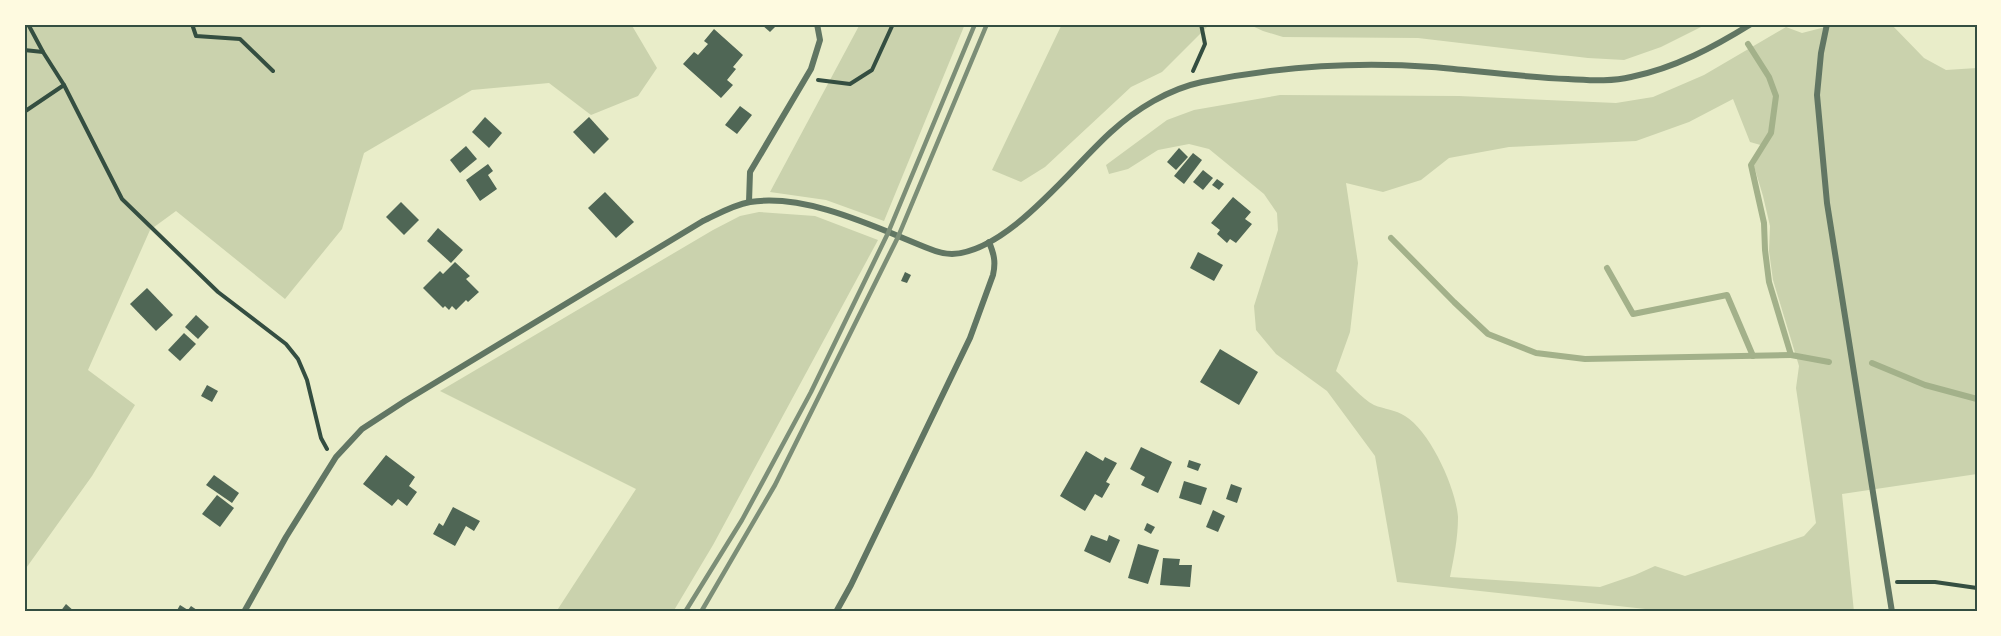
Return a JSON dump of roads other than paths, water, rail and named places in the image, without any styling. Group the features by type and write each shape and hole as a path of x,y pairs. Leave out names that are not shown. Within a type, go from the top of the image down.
{"street":[{"path":"749,202 750,172 812,69 820,40 817,24"},
{"path":"244,612 286,537 336,457 362,429 703,221 727,209 749,202 776,201 816,206 943,253 962,252 1006,233 1028,215 1112,131 1139,110 1187,85 1239,75 1355,65 1430,67 1540,78 1600,81 1630,78 1688,59 1751,24"},
{"path":"1827,24 1821,53 1817,95 1827,203 1892,612"},
{"path":"836,612 970,338 993,275 995,255 989,242"}],"waterway":[{"path":"1748,44 1769,77 1776,96 1771,133 1751,165 1764,223 1769,282 1791,355 1829,362"},
{"path":"1391,238 1488,334 1536,353 1585,359 1791,355"},
{"path":"1607,268 1633,314 1727,295 1753,356"},
{"path":"1872,363 1925,385 1977,399"}],"railway":[{"path":"685,612 742,520 811,392 888,233 975,24"},
{"path":"701,612 775,485 898,237 987,24"}]}
